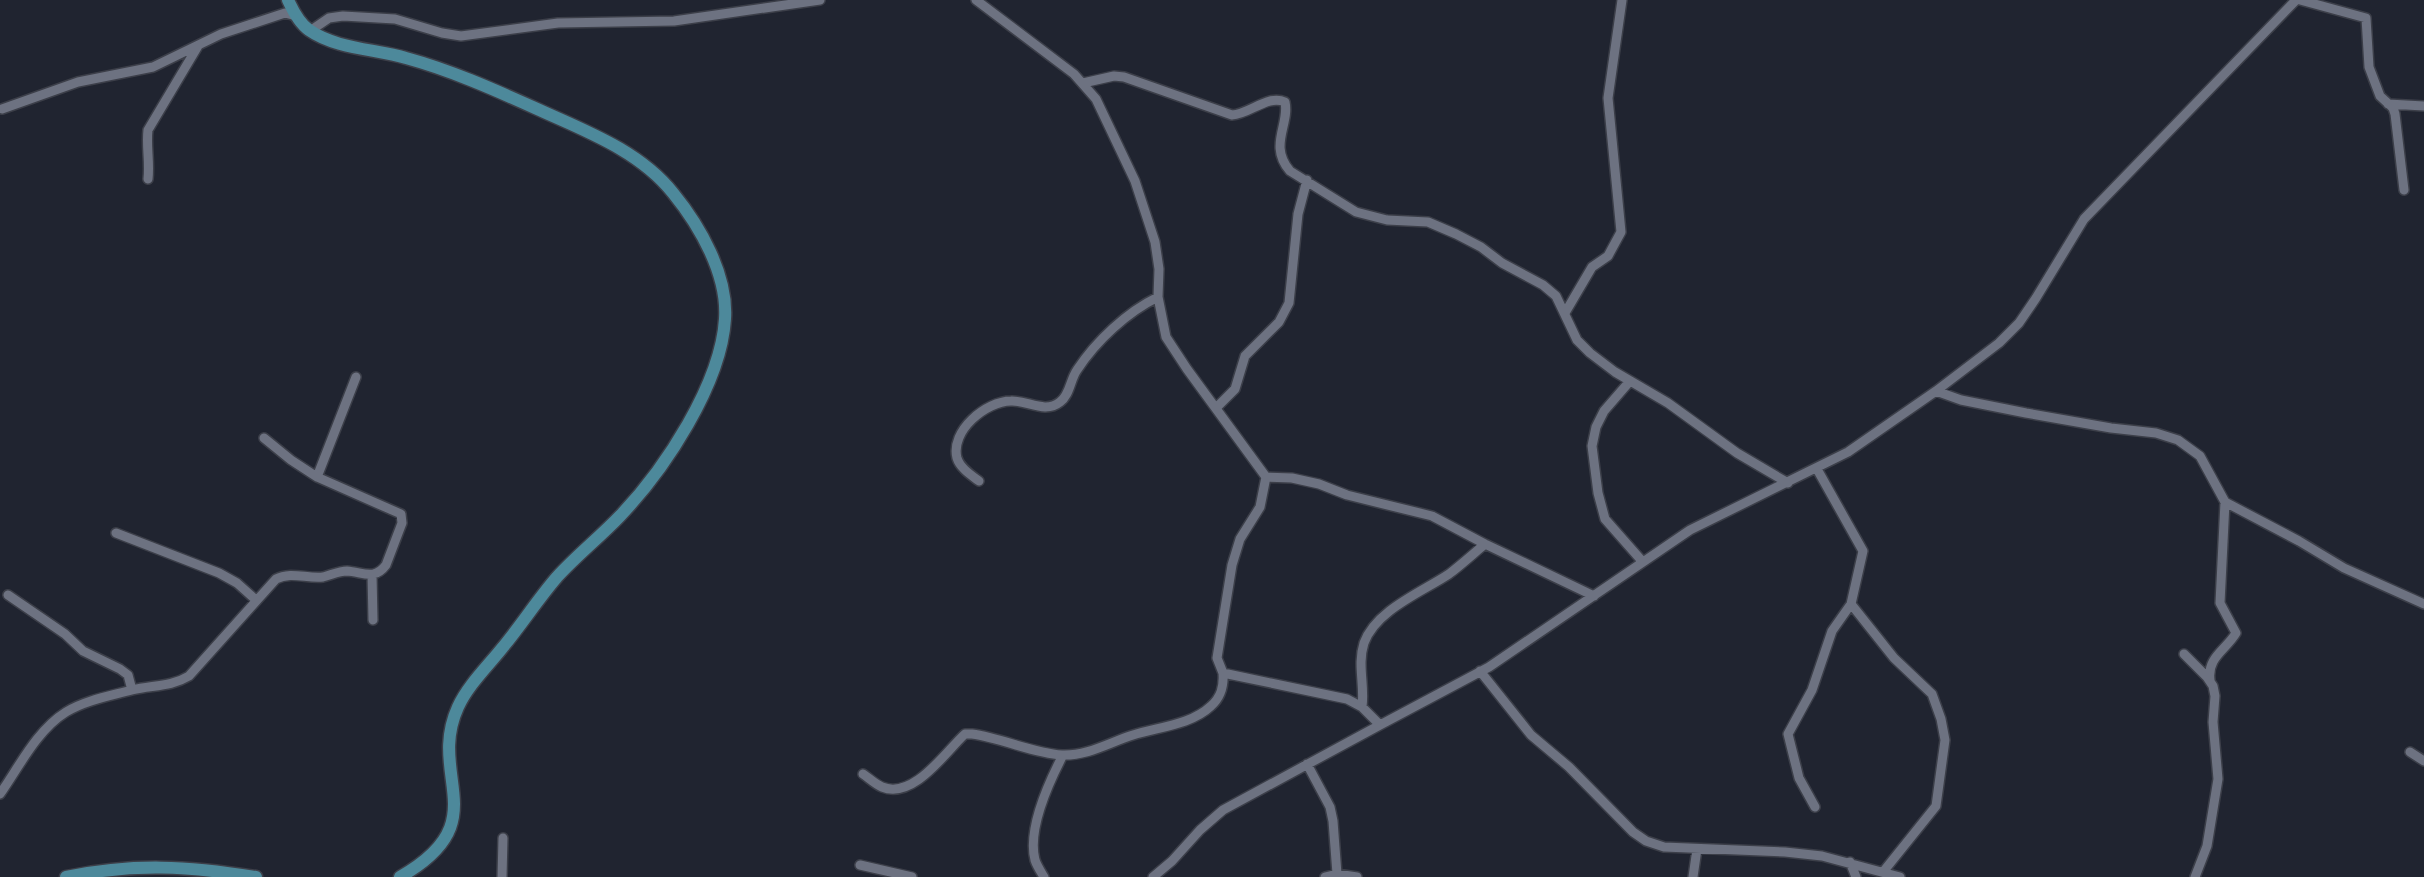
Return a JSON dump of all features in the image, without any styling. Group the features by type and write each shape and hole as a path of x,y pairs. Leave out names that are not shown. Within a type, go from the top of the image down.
{"main road":[{"path":"288,0 296,16 310,31 337,42 405,57 460,76 584,130 622,150 653,171 673,192 694,223 714,261 723,294 725,319 717,364 686,427 654,476 621,515 557,577 457,707 450,737 455,812 448,831 424,863 399,877"},
{"path":"66,877 113,869 157,866 207,869 256,877"}],"street":[{"path":"310,31 328,18 352,16 395,19 442,33 461,36 558,23 674,21 820,0"},
{"path":"863,774 885,788 892,789 914,782 944,759 966,734 1063,755 1095,750 1131,735 1192,718 1210,707 1220,696 1224,686 1223,673 1217,658 1232,565 1240,539 1260,507 1266,477 1166,337 1158,297 1158,255 1135,181 1096,99 1083,83 998,14 976,0"},
{"path":"1565,313 1592,267 1608,256 1621,232 1608,98 1623,0"},
{"path":"1153,877 1223,810 1480,671 1531,640 1642,561 1711,518 1816,469 1880,432 1999,344 2019,323 2084,219 2298,0 2366,18 2369,67 2380,96 2395,114 2404,189"},
{"path":"2,109 78,81 153,67 221,34 285,13 296,16"},
{"path":"148,179 150,162 148,130 198,46"},
{"path":"1083,83 1114,76 1124,77 1232,115 1241,114 1272,100 1279,99 1285,102 1286,107 1280,132 1281,152 1284,164 1290,171 1356,212 1387,220 1428,222 1481,246 1502,263 1543,285 1556,297 1577,340 1590,353 1630,381 1668,403 1737,453 1788,483"},
{"path":"2388,104 2424,106"},
{"path":"1217,407 1235,389 1245,356 1279,322 1289,303 1299,214 1307,180"},
{"path":"979,481 964,469 958,460 956,446 964,428 977,416 1001,403 1012,401 1044,408 1060,402 1066,396 1073,376 1087,356 1143,304 1158,297"},
{"path":"317,477 356,377"},
{"path":"1630,381 1604,411 1596,427 1592,447 1598,494 1605,519 1642,561"},
{"path":"1936,392 2026,413 2112,429 2156,434 2178,440 2199,456 2225,502 2220,603 2236,633 2230,642 2214,656 2209,672 2215,696 2213,722 2218,779 2207,846 2195,877"},
{"path":"0,794 41,735 66,712 100,699 132,690 172,684 189,676 232,631 270,583 282,576 322,577 348,571 372,576 386,565 402,523 400,514 317,477 264,438"},
{"path":"1815,807 1799,778 1788,734 1812,690 1832,631 1851,604 1863,551 1816,469"},
{"path":"1266,477 1292,478 1319,484 1347,495 1432,516 1594,596"},
{"path":"2225,502 2344,568 2424,604"},
{"path":"116,533 219,573 237,583 256,600"},
{"path":"1362,707 1363,691 1359,665 1364,643 1372,630 1401,602 1449,573 1485,544"},
{"path":"372,576 373,620"},
{"path":"8,594 65,634 83,651 128,675 132,690"},
{"path":"1851,604 1894,658 1932,694 1941,719 1945,740 1936,806 1883,872"},
{"path":"2184,654 2210,681"},
{"path":"1480,671 1531,735 1569,767 1633,832 1646,842 1664,847 1785,852 1850,862 1900,877"},
{"path":"1223,673 1336,696 1362,707 1380,725"},
{"path":"2410,752 2424,761"},
{"path":"1044,877 1035,862 1034,840 1052,776 1063,755"},
{"path":"1307,764 1330,807 1337,874"},
{"path":"502,877 503,838"},
{"path":"1693,877 1696,849"},
{"path":"1850,862 1856,877"},
{"path":"860,865 912,877"},
{"path":"1326,877 1337,874 1357,877"}]}
